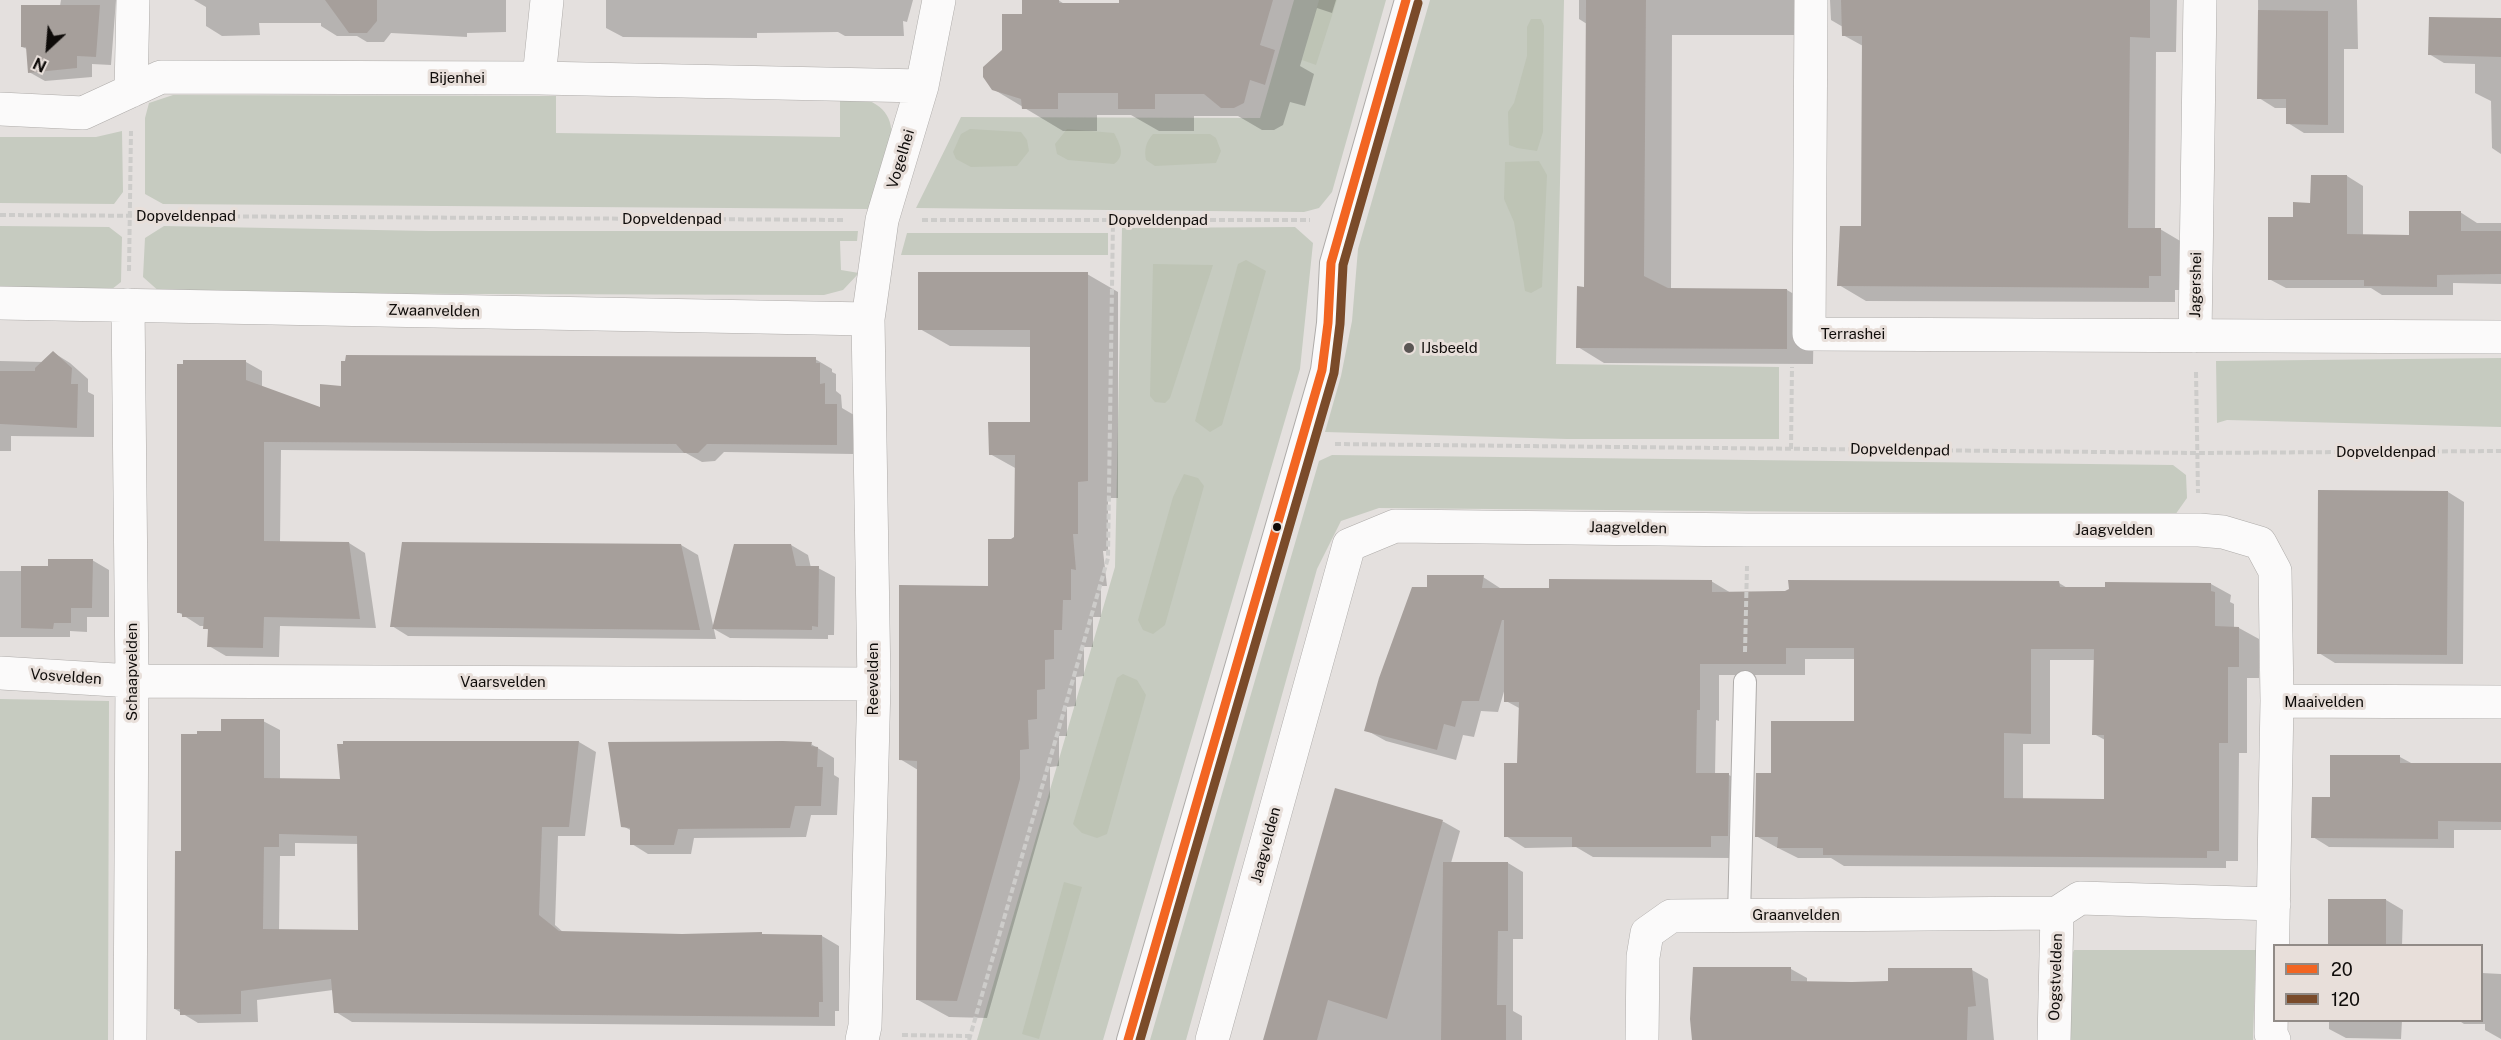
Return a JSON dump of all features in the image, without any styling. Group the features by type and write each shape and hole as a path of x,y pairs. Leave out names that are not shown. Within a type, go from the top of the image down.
{"street":[{"path":"130,91 132,0"},
{"path":"538,78 547,0"},
{"name":"Vogelhei","path":"868,319 882,220 922,87 939,0"},
{"name":"Terrashei","path":"1811,0 1809,334 2195,336"},
{"name":"Jagershei","path":"2200,0 2195,336 2501,337"},
{"name":"Bijenhei","path":"0,109 83,113 161,76 538,78 922,87"},
{"name":"Zwaanvelden","path":"0,303 868,319"},
{"name":"Schaapvelden","path":"128,305 132,681 130,1040"},
{"name":"Reevelden","path":"863,1037 874,684 868,319"},
{"name":"Jaagvelden","path":"1212,1040 1348,545 1395,526 1748,530 2199,530 2223,532 2260,543 2275,571 2277,701"},
{"name":"Vosvelden","path":"0,673 132,681"},
{"name":"Vaarsvelden","path":"132,681 874,684"},
{"name":"Maaivelden","path":"2273,944 2277,701 2501,702"},
{"path":"2058,913 2080,898 2274,904"},
{"name":"Graanvelden","path":"1642,1040 1643,957 1647,933 1671,916 2058,913"},
{"name":"Oogstvelden","path":"2054,1040 2058,913"},
{"name":"Maaivelden","path":"2273,947 2271,1034 2274,1040"}],"lane":[{"path":"1128,1040 1322,369 1329,323 1331,263 1406,0"},
{"path":"1739,916 1745,682"}],"path":[{"path":"128,305 131,216 130,91"},
{"name":"Dopveldenpad","path":"0,215 1344,220"},
{"path":"863,1037 969,1038 1108,558 1113,220"},
{"path":"1791,449 1792,355 1809,334"},
{"path":"2195,336 2197,453"},
{"name":"Dopveldenpad","path":"1299,444 2197,453 2501,451"},
{"path":"1745,682 1748,530"}],"shaded area":[{"path":"1294,0 1386,0 1332,192 1319,208 1304,212 916,208 961,117 1260,118"},
{"path":"1430,0 1564,0 1556,364 1779,367 1779,439 1567,439 1325,432 1341,376 1352,321 1358,249"},
{"path":"173,95 556,96 556,133 840,137 840,99 858,98 880,107 888,118 892,132 886,164 869,209 163,204 145,194 145,118 149,103"},
{"path":"122,131 123,192 114,204 0,203 0,137 96,137"},
{"path":"0,226 109,227 122,237 121,282 107,293 0,293"},
{"path":"164,226 429,231 858,231 857,241 840,241 841,270 859,273 843,290 824,295 161,293 143,277 145,238"},
{"path":"1295,227 1313,243 1300,369 1103,1040 977,1040 1115,567 1122,228"},
{"path":"907,233 1108,233 1108,255 901,255"},
{"path":"2501,358 2501,427 2227,420 2217,423 2216,361"},
{"path":"1332,455 2173,465 2186,475 2187,498 2175,515 1379,508 1341,521 1317,569 1186,1040 1150,1040 1319,461"},
{"path":"0,699 109,701 108,1040 0,1040"},
{"path":"2074,950 2256,950 2253,1040 2070,1040 2069,962"}],"green space":[{"path":"1319,0 1337,0 1316,65 1302,60"},
{"path":"1531,19 1541,19 1544,26 1543,132 1537,151 1509,145 1508,112 1514,103 1527,56 1527,27"},
{"path":"970,129 1021,132 1027,140 1029,151 1017,166 971,167 956,159 953,152 961,134"},
{"path":"1067,129 1114,133 1120,146 1121,154 1118,161 1114,164 1068,160 1057,154 1055,144"},
{"path":"1153,134 1210,134 1216,138 1221,151 1216,163 1155,166 1146,160 1145,156 1146,146"},
{"path":"1539,161 1547,175 1542,287 1531,293 1525,291 1514,222 1504,199 1505,162"},
{"path":"1246,260 1266,271 1222,425 1210,432 1195,421 1238,264"},
{"path":"1153,264 1213,265 1170,398 1165,403 1155,402 1150,396"},
{"path":"1184,474 1198,478 1204,486 1165,625 1153,634 1143,630 1138,620 1173,497"},
{"path":"1123,674 1137,680 1146,695 1107,834 1097,838 1082,833 1073,824 1117,678"},
{"path":"1064,882 1082,887 1039,1039 1022,1034"}],"building":[{"path":"325,0 377,0 377,21 367,33 349,33"},
{"path":"1022,0 1059,0 1059,3 1119,3 1119,0 1273,0 1260,45 1275,50 1265,85 1250,80 1244,103 1234,108 1221,108 1204,94 1155,94 1155,109 1118,109 1118,93 1058,93 1058,109 1022,109 1021,99 992,90 983,77 983,67 1002,50 1002,14 1022,14"},
{"path":"1586,0 1646,0 1644,276 1668,288 1787,289 1787,349 1576,348 1577,286 1584,287"},
{"path":"1841,0 2150,0 2150,38 2130,37 2128,228 2161,228 2161,276 2149,276 2149,288 1837,286 1840,226 1861,226 1862,36 1842,36"},
{"path":"21,5 100,5 96,57 77,56 77,68 28,73 26,47 21,47"},
{"path":"2258,10 2328,11 2328,125 2286,124 2286,99 2257,99"},
{"path":"2429,17 2501,18 2501,57 2428,55"},
{"path":"2311,175 2347,175 2347,234 2409,235 2409,211 2461,211 2461,231 2501,231 2501,274 2437,275 2437,287 2364,286 2364,280 2268,280 2268,217 2293,217 2293,202 2310,203"},
{"path":"918,272 1088,272 1088,481 1078,482 1078,534 1073,534 1076,570 1071,569 1071,600 1063,600 1062,630 1054,630 1054,659 1045,660 1045,689 1037,690 1037,719 1028,720 1029,749 1020,750 1020,779 957,1001 916,1000 917,761 899,760 899,585 988,586 988,539 1014,537 1015,455 989,455 988,422 1030,422 1030,330 918,330"},
{"path":"53,351 72,368 71,384 78,384 77,428 0,424 0,371 35,371 35,368"},
{"path":"346,355 816,357 816,363 820,363 820,384 825,383 825,404 837,404 837,445 707,444 698,453 684,453 676,444 264,442 264,541 349,542 360,619 264,617 263,648 207,647 208,629 203,629 204,617 182,617 182,613 177,613 177,364 183,364 183,360 246,360 246,380 320,407 320,384 341,386 341,361 345,361"},
{"path":"2318,490 2448,491 2447,655 2317,654"},
{"path":"402,542 681,544 700,630 390,627"},
{"path":"734,544 791,544 796,566 819,566 818,627 812,626 812,630 712,629"},
{"path":"48,559 93,559 92,608 71,608 71,623 54,623 53,629 21,628 21,566 48,566"},
{"path":"1427,575 1484,575 1482,588 1549,588 1549,579 1712,580 1712,592 1785,591 1789,589 1788,580 2059,581 2060,587 2105,587 2105,582 2211,583 2211,591 2215,592 2215,626 2239,627 2239,667 2228,667 2228,743 2219,743 2219,851 2207,851 2207,858 1823,855 1823,848 1777,848 1778,837 1755,837 1756,773 1771,773 1771,721 1854,721 1854,648 1786,648 1786,664 1700,664 1696,773 1729,773 1728,836 1711,836 1711,847 1572,847 1572,837 1504,837 1504,763 1517,763 1519,702 1504,702 1504,620 1502,620 1479,701 1462,701 1455,727 1444,724 1437,750 1364,731 1379,678 1412,587 1427,587","holes":["2031,649 2094,649 2092,735 2104,735 2104,799 2004,798 2004,733 2031,734"]},
{"path":"221,719 264,719 264,778 340,779 337,744 343,744 343,741 579,741 569,827 542,827 539,915 559,931 682,934 762,932 762,934 822,935 823,1002 819,1002 819,1017 334,1013 331,979 241,991 241,1014 180,1015 180,1009 174,1009 175,851 181,851 181,734 221,731","holes":["279,834 357,836 358,930 263,929 264,847 279,847"]},
{"path":"608,742 812,742 811,746 818,747 817,767 823,767 821,806 795,806 790,828 678,829 674,845 630,845 630,828 621,827"},
{"path":"2330,755 2400,755 2400,763 2501,763 2501,822 2438,821 2438,839 2311,838 2312,797 2330,797"},
{"path":"1335,788 1443,820 1387,1019 1328,1000 1317,1040 1263,1040"},
{"path":"1443,862 1508,862 1508,931 1498,931 1497,1005 1506,1005 1506,1040 1441,1040"},
{"path":"2328,899 2386,899 2386,944 2328,944"},
{"path":"1693,967 1791,967 1791,981 1852,982 1888,981 1888,968 1972,968 1976,1006 1968,1007 1967,1040 1692,1040 1690,1019"}],"transit line":[{"name":"20","path":"1128,1040 1322,370 1328,323 1331,263 1406,0"},
{"name":"120","path":"1140,1040 1334,373 1340,324 1343,265 1418,3"}],"place":[{"name":"IJsbeeld","path":"1409,348"}]}
